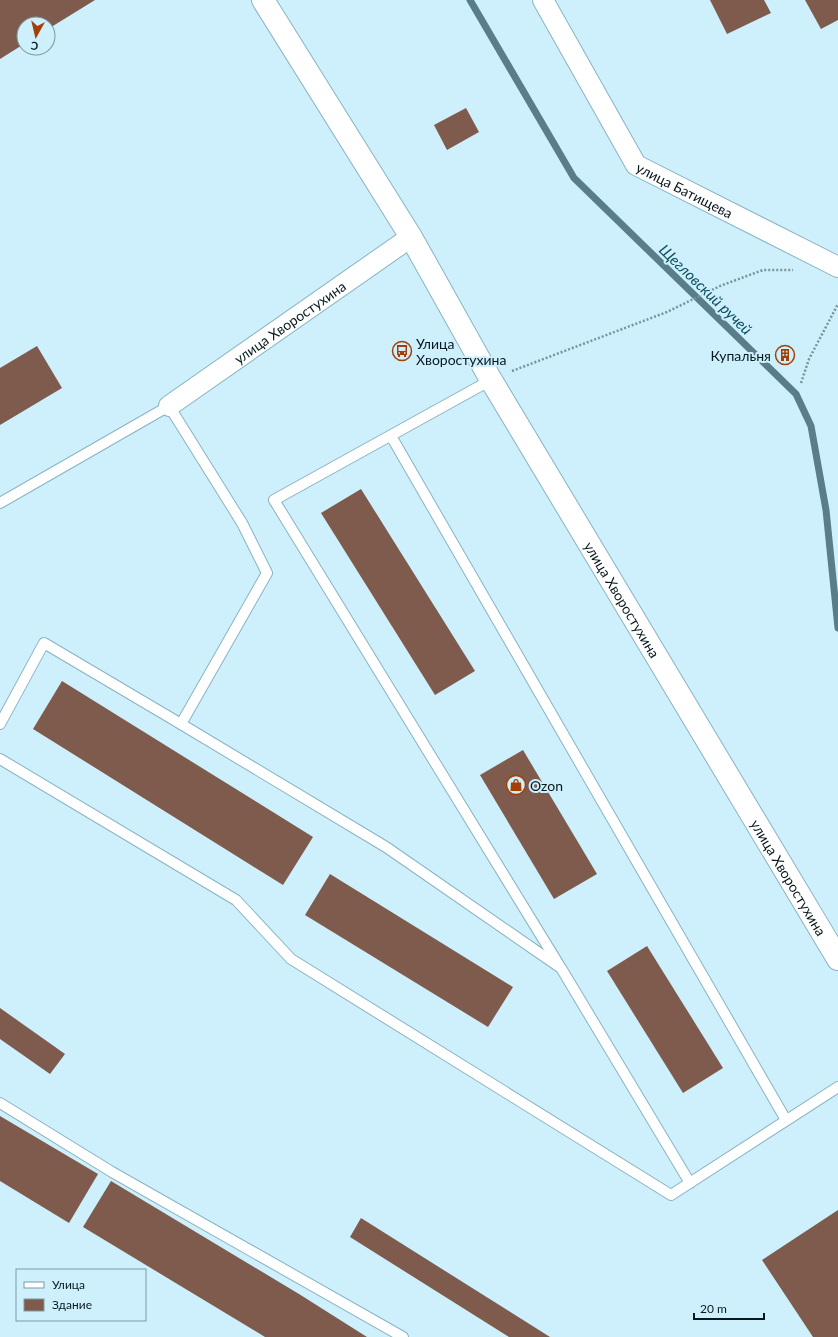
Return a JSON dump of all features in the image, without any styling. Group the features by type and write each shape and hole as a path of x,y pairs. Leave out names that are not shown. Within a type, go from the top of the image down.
{"street":[{"name":"улица Хворостухина","path":"264,0 411,237 491,380 838,959"},
{"name":"улица Батищева","path":"543,0 636,165 838,267"},
{"name":"улица Хворостухина","path":"168,406 411,237"}],"lane":[{"path":"491,380 274,500 561,968 690,1183"},
{"path":"0,503 168,406 242,523 267,573 181,724"},
{"path":"391,436 786,1120"},
{"path":"0,724 44,643 386,847 561,968"},
{"path":"0,759 236,900 291,959 671,1195 838,1087"},
{"path":"0,1103 112,1172 403,1337"}],"path":[{"path":"491,380 667,312 720,286 762,270 800,270"},
{"path":"801,383 809,359 838,304"}],"building":[{"path":"0,0 95,0 56,24 56,16 16,16 16,49 0,59"},
{"path":"710,0 764,0 771,13 727,34"},
{"path":"805,0 838,0 838,20 821,29"},
{"path":"466,108 479,132 447,150 434,125"},
{"path":"37,346 62,388 0,425 0,368"},
{"name":"Купальня","path":"785,348 792,356 784,363 777,355"},
{"path":"361,489 475,671 435,695 321,513"},
{"path":"62,681 313,837 283,885 33,729"},
{"path":"523,750 597,874 554,899 480,775"},
{"path":"330,874 513,987 488,1027 305,915"},
{"path":"647,946 723,1068 683,1093 607,971"},
{"path":"0,1008 65,1054 50,1074 0,1039"},
{"path":"0,1116 98,1174 69,1223 0,1181"},
{"path":"111,1181 299,1294 367,1337 265,1337 83,1227"},
{"path":"838,1210 838,1337 813,1337 762,1260"},
{"path":"361,1218 550,1337 509,1337 350,1237"}],"waterway":[{"name":"Щегловский ручей","path":"470,0 574,178 796,394 811,426 826,510 838,628"}],"place":[{"name":"Улица Хворостухина","path":"402,351"},
{"name":"Купальня","path":"785,355"},
{"name":"Ozon","path":"516,785"}]}
